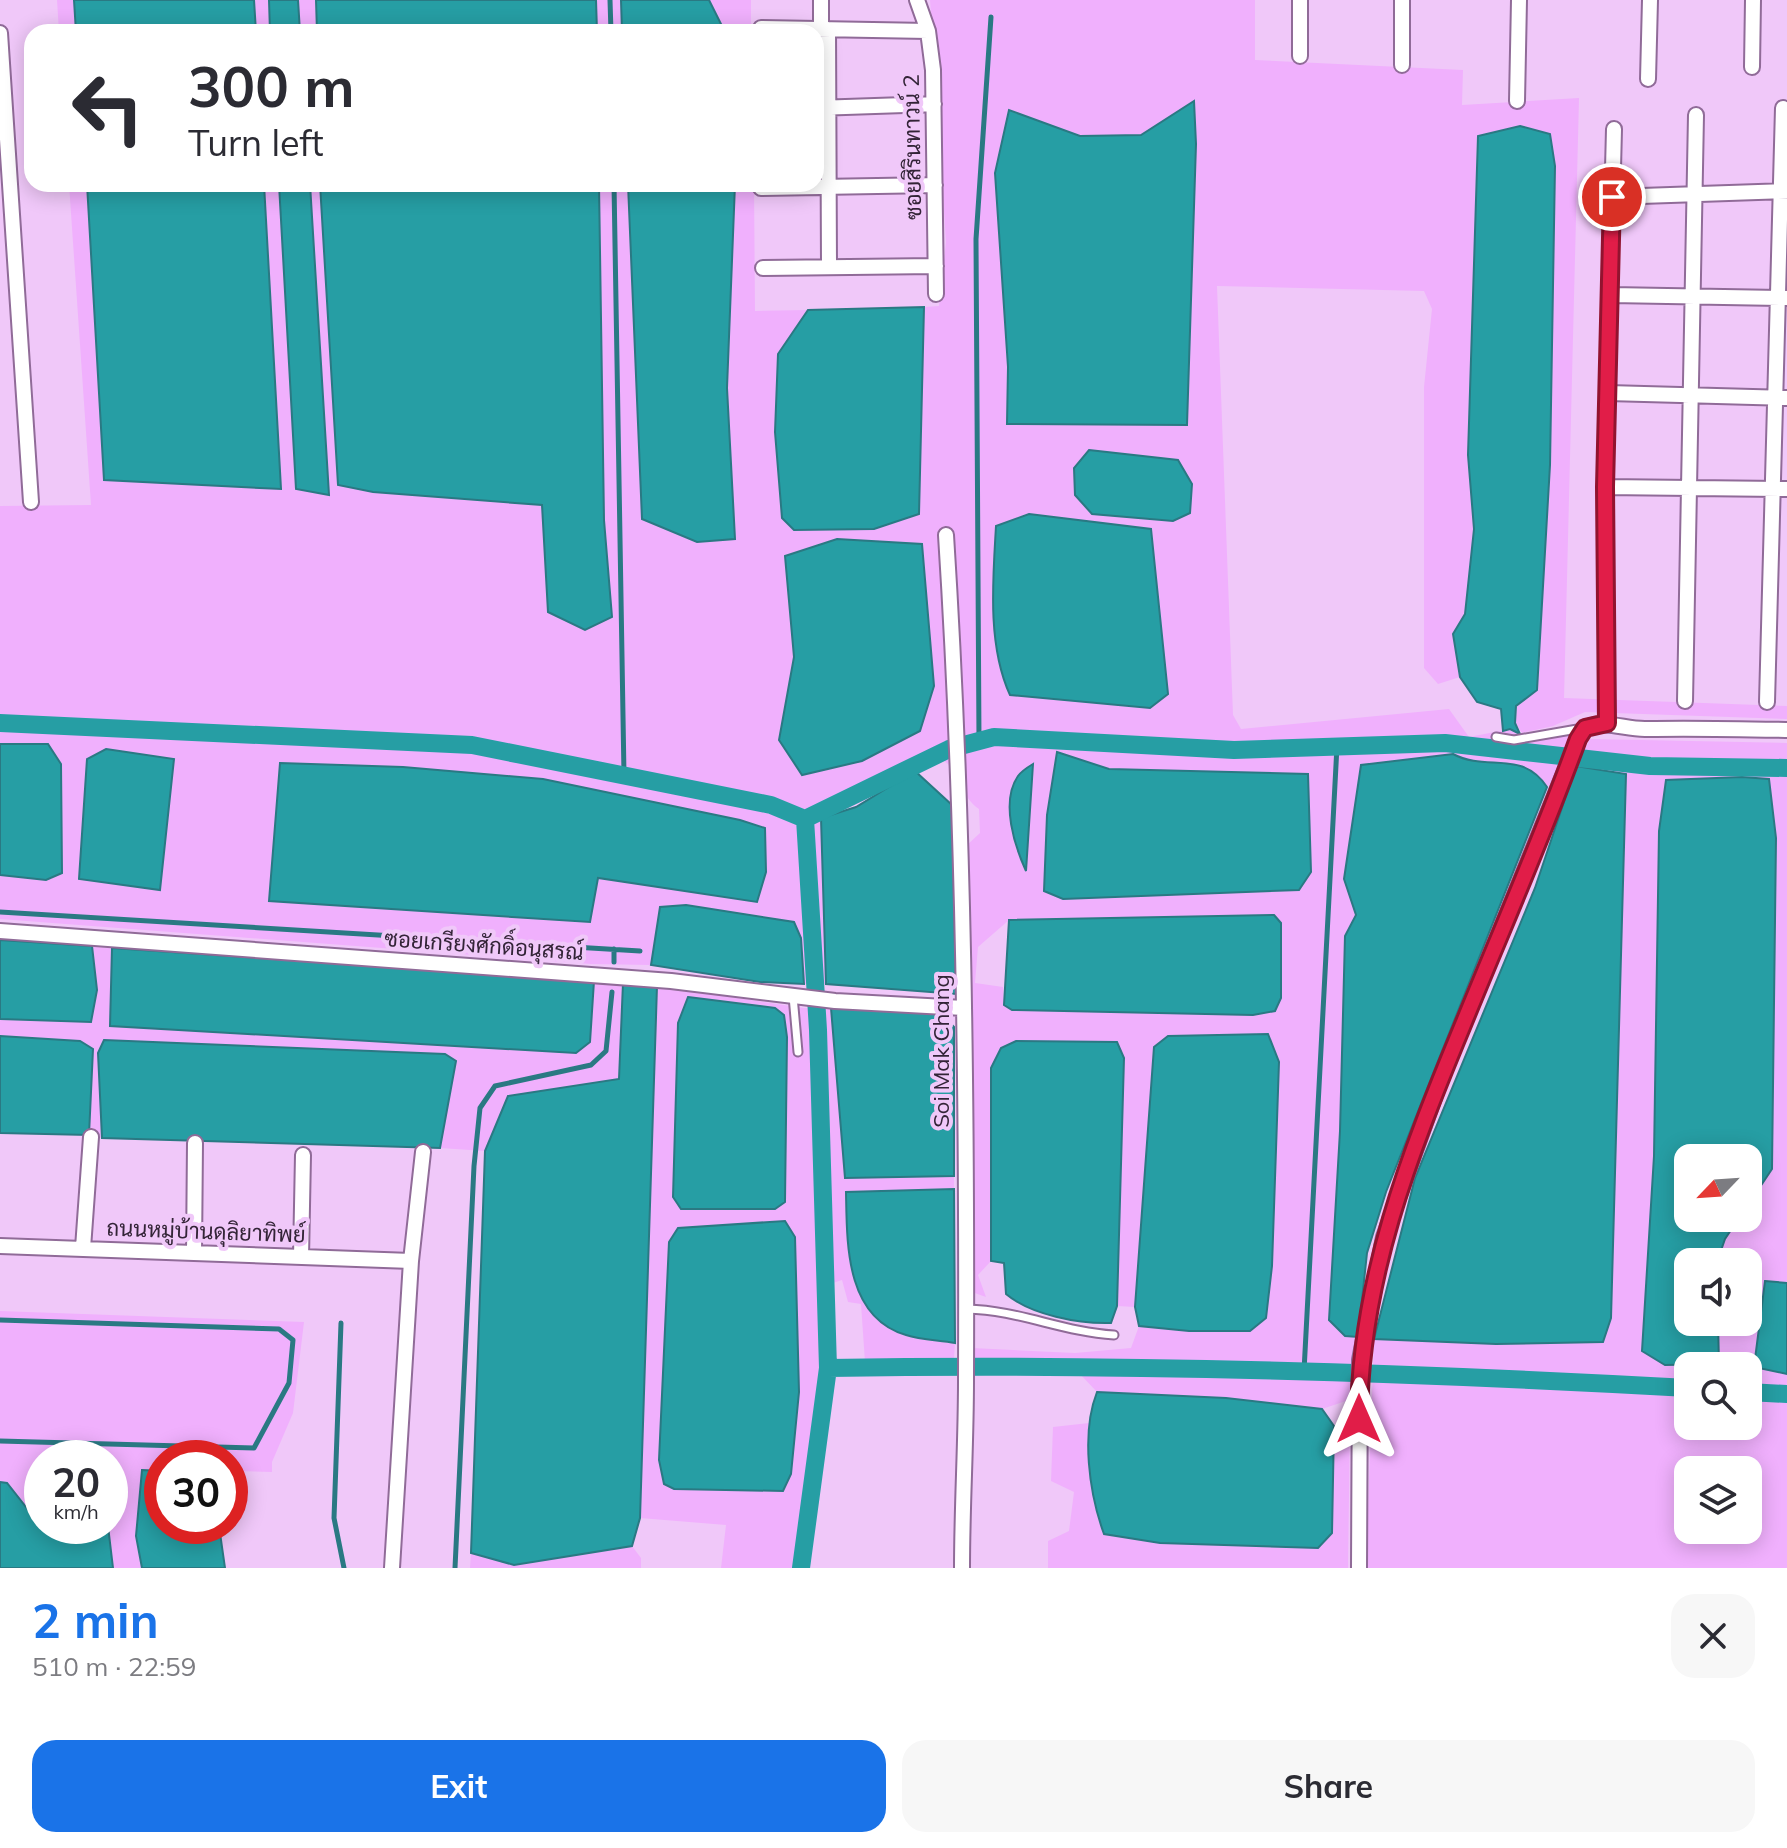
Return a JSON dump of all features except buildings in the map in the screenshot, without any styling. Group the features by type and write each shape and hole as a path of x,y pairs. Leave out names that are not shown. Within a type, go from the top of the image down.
{"street":[{"path":"821,0 824,24"},
{"name":"ซอยสิรินทาวน์ 2","path":"917,0 928,31 934,104 936,294"},
{"path":"1300,0 1300,56"},
{"path":"1402,0 1402,65"},
{"path":"1517,101 1519,0"},
{"path":"1648,79 1650,0"},
{"path":"1752,67 1753,0"},
{"path":"824,28 928,31"},
{"path":"0,33 31,502"},
{"path":"824,108 934,104"},
{"path":"1767,702 1780,489 1783,108"},
{"path":"1685,701 1696,115"},
{"path":"824,126 831,187 829,266"},
{"path":"1607,723 1605,487 1614,129"},
{"path":"824,187 935,185"},
{"path":"1612,197 1783,191"},
{"path":"763,268 936,266"},
{"path":"1611,295 1782,298"},
{"path":"1608,393 1782,398"},
{"path":"1605,487 1780,489"},
{"name":"Soi Mak Chang","path":"946,535 958,732 964,1008 966,1377 962,1568"},
{"path":"1359,1568 1360,1360 1373,1279 1397,1193 1581,734 1607,723 1646,729 1787,730"},
{"name":"ซอยเกรียงศักดิ์อนุสรณ์","path":"0,931 671,981 835,1001 964,1008"},
{"path":"83,1248 91,1137"},
{"path":"194,1253 195,1143"},
{"path":"392,1568 411,1261 423,1152"},
{"path":"301,1257 303,1155"},
{"name":"ถนนหมู่บ้านดุลิยาทิพย์","path":"0,1246 411,1261"}],"lane":[{"path":"1496,737 1514,740 1581,734"},
{"path":"798,1052 799,996"},
{"path":"965,1309 1003,1310 1068,1330 1114,1335"}],"shaded area":[{"path":"57,0 74,0 76,24 58,24"},
{"path":"74,0 254,0 256,24 76,24"},
{"path":"254,0 269,0 270,24 256,24"},
{"path":"269,0 298,0 300,24 270,24"},
{"path":"298,0 316,0 317,24 300,24"},
{"path":"316,0 596,0 597,24 317,24"},
{"path":"596,0 621,0 622,24 597,24"},
{"path":"621,0 709,0 721,24 622,24"},
{"path":"709,0 751,0 751,24 721,24"},
{"path":"930,0 1255,0 1255,60 1463,70 1462,105 1579,98 1564,698 1787,706 1787,719 1585,712 1553,726 1522,733 1515,723 1550,465 1555,166 1477,137 1468,455 1474,529 1465,614 1453,634 1460,677 1438,684 1424,668 1424,387 1432,309 1424,291 1217,286 1233,715 1241,729 1449,709 1469,737 1510,729 1530,740 1572,733 1556,776 1547,787 1527,768 1466,759 1453,754 1344,879 1356,915 1345,936 1340,1131 1329,1319 1358,1337 1349,1400 1322,1409 1226,1398 1097,1392 1080,1374 975,1371 972,1348 1075,1353 1131,1348 1139,1326 1189,1331 1154,1047 1135,1307 1117,1306 1124,1058 991,1068 991,1261 978,1275 986,1297 969,1291 966,846 980,833 979,809 968,798 952,769 941,759 867,799 821,818 826,984 804,984 801,938 794,922 686,905 654,953 651,965 591,964 0,919 0,875 46,880 47,744 0,744 0,506 91,505 70,192 87,192 104,479 281,488 264,192 279,192 296,489 329,495 310,192 320,192 338,485 373,492 542,505 548,612 585,630 612,617 604,520 599,192 628,192 642,519 697,542 735,538 727,388 735,192 754,192 755,311 808,310 778,354 775,432 782,518 794,530 874,529 919,514 924,307 939,306 946,242","holes":["1194,102 1196,144 1187,425 1008,424 1009,111 1080,136 1141,135","996,526 1010,694 998,655 993,612","786,556 934,686 779,740 794,657","1058,752 1109,769 1308,774 1311,872 1298,890 1063,899","280,764 403,767 543,779 740,820 756,902 598,878 590,922 269,900","1273,915 1281,924 1275,1011 1253,1015 1012,1010 1004,1004 1003,987 975,983 978,947 1009,920"]},
{"path":"1194,101 1196,144 1187,425 1007,424 1008,367 995,173 1009,110 1080,136 1141,135"},
{"path":"1520,126 1550,134 1555,166 1550,465 1537,690 1516,706 1515,723 1520,734 1510,729 1503,731 1501,709 1477,702 1460,677 1453,634 1465,614 1474,529 1468,455 1478,136"},
{"path":"87,192 264,192 281,489 104,480"},
{"path":"279,192 310,192 329,495 296,489"},
{"path":"320,192 599,192 604,520 612,617 585,630 548,612 542,505 373,492 338,485"},
{"path":"628,192 735,192 727,388 735,539 697,542 642,519"},
{"path":"924,307 919,514 874,529 794,530 782,518 775,432 778,354 808,310"},
{"path":"1089,450 1178,460 1192,484 1190,513 1173,521 1092,514 1075,495 1074,468"},
{"path":"1029,514 1151,529 1168,694 1150,708 1010,695 998,655 993,612 996,526"},
{"path":"837,539 922,544 934,686 920,731 862,761 802,775 779,740 794,657 785,556"},
{"path":"1590,739 1787,743 1787,1283 1765,1281 1762,1307 1762,1248 1722,1248 1730,1232 1762,1232 1762,1184 1772,1169 1776,838 1769,779 1667,780 1659,831 1654,1156 1643,1351 1674,1356 1674,1440 1762,1440 1762,1369 1787,1374 1787,1568 1366,1568 1374,1339 1496,1344 1603,1342 1626,774 1576,766"},
{"path":"0,744 48,744 61,764 62,873 46,880 0,875"},
{"path":"106,749 174,759 160,890 79,879 87,759"},
{"path":"1057,752 1109,769 1308,774 1311,872 1299,890 1063,899 1044,891 1047,815"},
{"path":"1453,754 1466,759 1527,768 1547,787 1386,1192 1367,1253 1358,1337 1345,1336 1329,1320 1340,1131 1345,936 1356,915 1344,879 1361,765"},
{"path":"280,763 403,767 543,779 740,820 765,828 766,872 757,902 598,878 590,922 269,901"},
{"path":"1033,764 1026,871 1011,824 1010,798 1018,776"},
{"path":"1576,766 1626,774 1611,1318 1603,1342 1496,1344 1374,1339 1415,1178 1535,888"},
{"path":"915,771 952,805 956,994 826,984 821,818 856,807"},
{"path":"1769,779 1776,838 1772,1169 1762,1184 1762,1144 1674,1144 1674,1232 1730,1232 1722,1248 1674,1248 1674,1336 1718,1336 1719,1352 1674,1352 1674,1365 1665,1365 1642,1351 1654,1156 1659,831 1666,780"},
{"path":"686,905 794,922 801,938 804,984 760,982 651,965 660,907"},
{"path":"1274,915 1281,923 1281,998 1275,1011 1253,1015 1012,1010 1004,1005 1009,920"},
{"path":"0,940 92,946 97,990 91,1022 0,1019"},
{"path":"92,946 112,948 110,1026 576,1053 590,1041 594,981 623,983 619,1079 508,1096 485,1151 440,1148 456,1062 445,1054 104,1040 98,1053 102,1138 89,1135 93,1049 80,1041 0,1036 0,1019 91,1022 97,990"},
{"path":"112,948 594,981 590,1042 576,1053 110,1026"},
{"path":"623,983 657,986 640,1518 632,1546 514,1565 471,1553 485,1151 508,1096 619,1079"},
{"path":"657,986 804,1008 831,1008 845,1178 954,1176 954,1189 900,1190 906,1335 955,1343 953,1372 865,1362 861,1304 848,1302 842,1280 818,1288 824,1384 812,1479 796,1568 721,1568 726,1525 640,1518"},
{"path":"688,997 775,1008 784,1015 787,1037 785,1202 775,1209 681,1209 673,1197 678,1023"},
{"path":"831,1008 940,1013 954,1027 954,1176 845,1178"},
{"path":"1268,1034 1279,1062 1272,1266 1266,1318 1250,1331 1189,1331 1139,1326 1135,1307 1154,1047 1168,1036"},
{"path":"0,1036 80,1041 93,1049 89,1135 0,1133"},
{"path":"104,1040 445,1054 456,1061 440,1148 102,1138 98,1053"},
{"path":"1016,1041 1117,1042 1124,1058 1117,1306 1111,1323 1056,1317 1028,1308 1006,1294 1004,1263 991,1261 991,1068 1001,1048"},
{"path":"954,1189 955,1343 906,1335 886,1326 871,1312 860,1295 849,1255 846,1192"},
{"path":"785,1221 795,1237 799,1392 791,1474 783,1491 674,1489 664,1484 659,1460 669,1242 678,1228"},
{"path":"1765,1281 1787,1283 1787,1374 1762,1369 1762,1352 1756,1352 1758,1336 1762,1336"},
{"path":"0,1311 304,1322 293,1413 272,1462 272,1472 248,1471 248,1440 144,1440 144,1470 136,1536 142,1568 113,1568 110,1544 128,1544 128,1440 24,1440 24,1504 7,1483 0,1482"},
{"path":"1718,1336 1759,1336 1757,1352 1719,1352"},
{"path":"1097,1392 1226,1398 1322,1409 1334,1426 1332,1533 1318,1548 1160,1543 1104,1534 1094,1500 1088,1444"},
{"path":"1089,1423 1097,1513 1105,1534 1160,1543 1318,1548 1332,1533 1334,1426 1350,1425 1348,1568 1048,1568 1048,1541 1069,1531 1074,1492 1051,1481 1053,1427"},
{"path":"144,1470 144,1544 222,1544 225,1568 142,1568 136,1536"},
{"path":"0,1482 7,1483 24,1504 24,1544 110,1544 113,1568 0,1568"},
{"path":"632,1546 641,1558 641,1568 470,1568 471,1553 514,1565"}],"waterway":[{"path":"610,0 611,24"},
{"path":"979,741 976,239 991,17"},
{"path":"614,192 624,775"},
{"path":"0,723 472,745 771,805 805,819 818,1030 828,1368 801,1568"},
{"path":"805,819 949,749 994,737 1234,750 1445,743 1650,766 1787,768"},
{"path":"1304,1371 1337,746"},
{"path":"0,912 640,951"},
{"path":"614,949 614,962"},
{"path":"455,1568 474,1166 480,1108 495,1086 591,1065 606,1051 612,992"},
{"path":"0,1320 279,1329 293,1340 289,1383 254,1448 0,1441"},
{"path":"341,1323 334,1518 344,1568"},
{"path":"828,1368 1258,1370 1674,1387"},
{"path":"1762,1393 1787,1394"}],"route":[{"path":"1359,1419 1360,1360 1373,1279 1397,1193 1578,739 1585,728 1607,723 1605,487 1612,197"}]}
